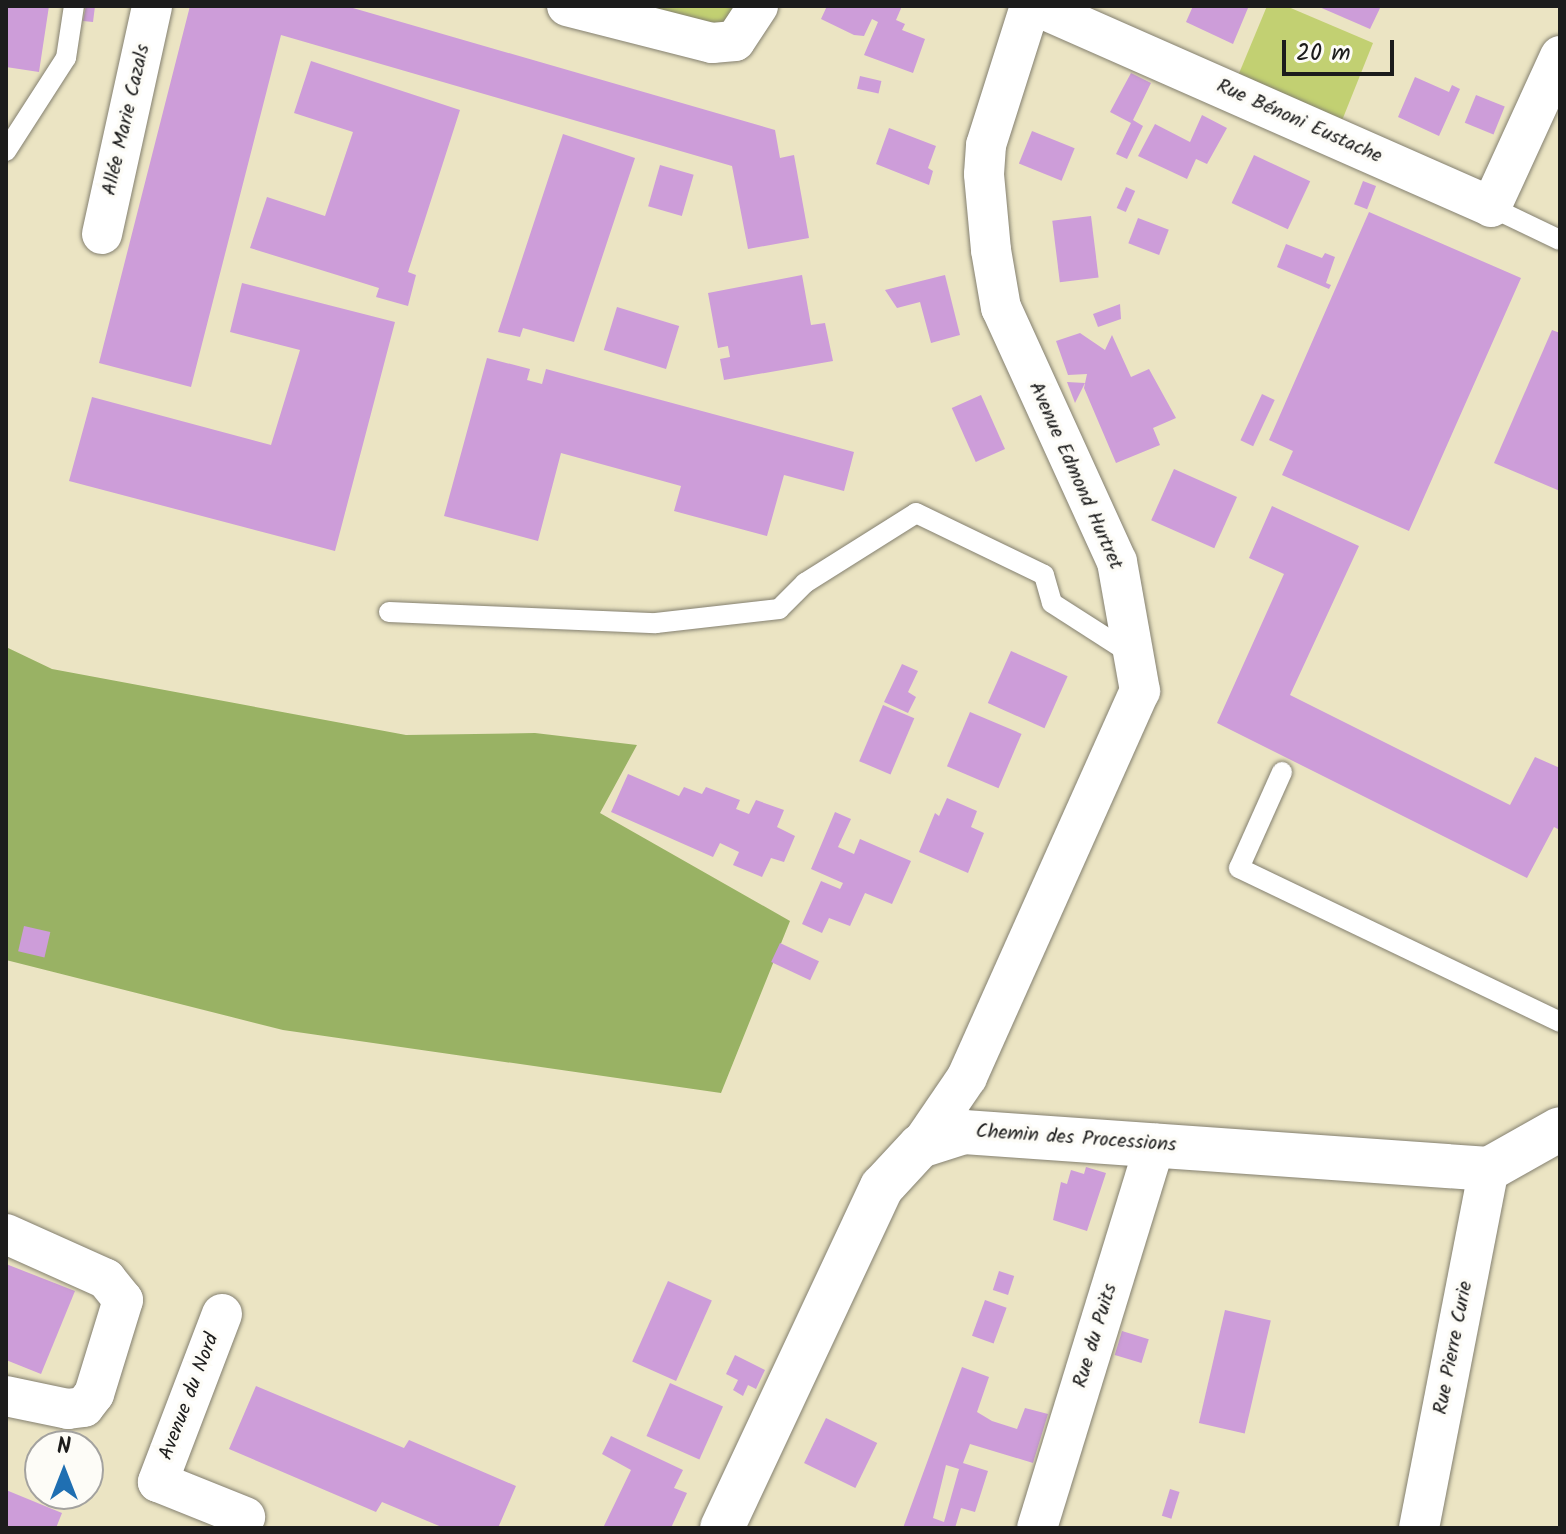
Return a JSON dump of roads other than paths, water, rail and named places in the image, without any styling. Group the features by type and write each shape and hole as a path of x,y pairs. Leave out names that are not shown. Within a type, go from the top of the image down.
{"street":[{"name":"Allée Marie Cazals","path":"102,234 152,6"},
{"path":"567,6 712,43 735,41 758,6"},
{"name":"Rue Bénoni Eustache","path":"1033,6 1491,207"},
{"name":"Avenue Edmond Hurtret","path":"920,1146 967,1077 1073,849 1140,691 1117,562 1001,308 991,250 986,145 1033,6"},
{"path":"1491,207 1560,56"},
{"path":"1489,1169 1560,1129"},
{"name":"Chemin des Processions","path":"722,1528 882,1187 920,1146 964,1132 1489,1169"},
{"name":"Rue du Puits","path":"1037,1528 1155,1144"},
{"name":"Rue Pierre Curie","path":"1419,1528 1489,1169"},
{"path":"6,1234 106,1279 123,1300 94,1394 84,1407 68,1409 6,1396"},
{"name":"Avenue du Nord","path":"222,1314 158,1482 253,1524"}],"lane":[{"path":"6,151 66,58 74,6"},
{"name":"Rue Bénoni Eustache","path":"1491,207 1560,240"},
{"path":"389,612 656,623 779,609 805,583 916,513 1044,575 1052,603 1136,657"},
{"path":"1282,772 1239,868 1560,1022"}]}
